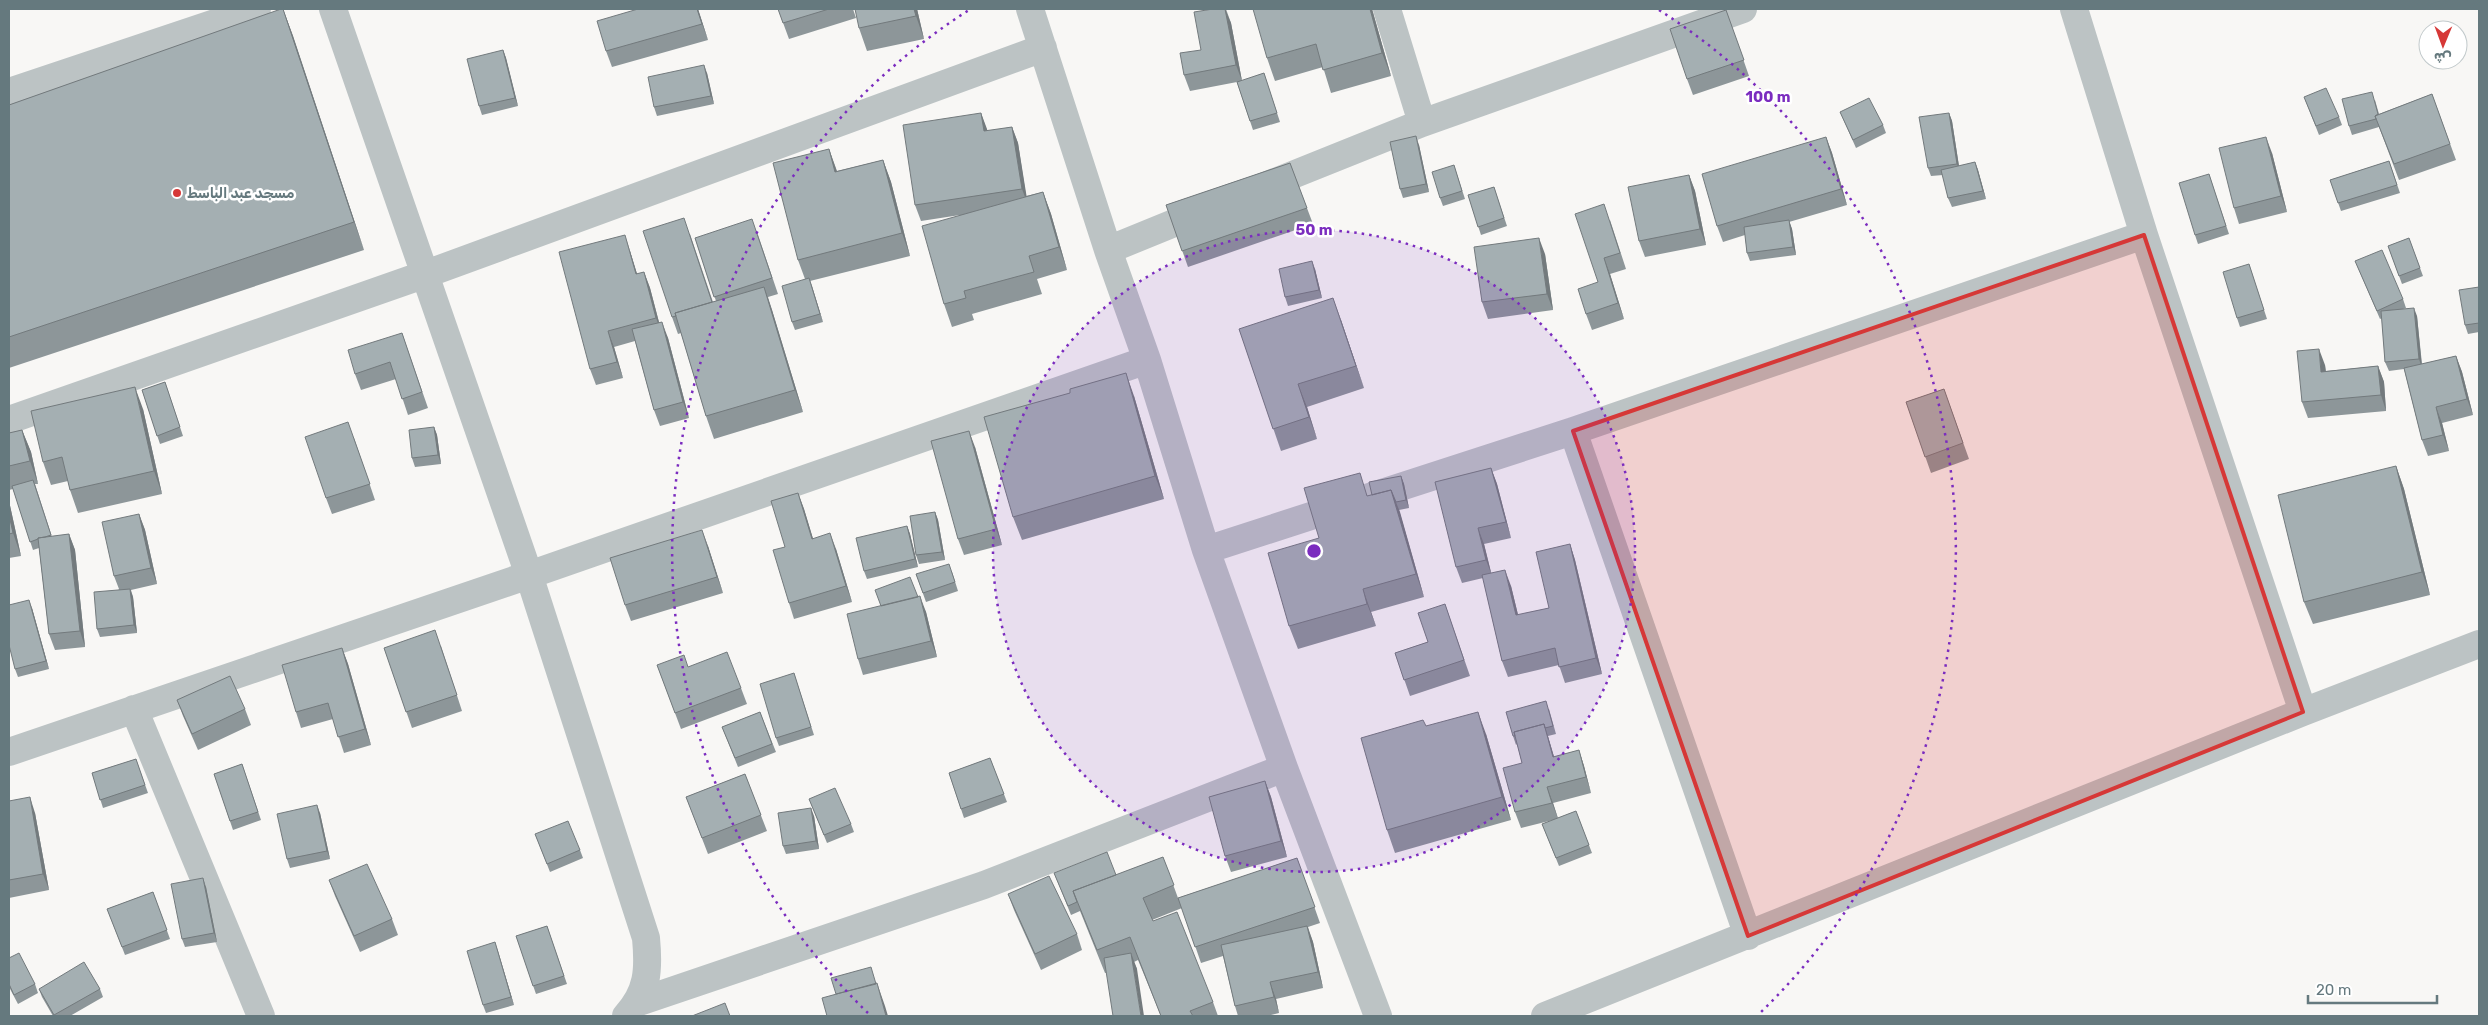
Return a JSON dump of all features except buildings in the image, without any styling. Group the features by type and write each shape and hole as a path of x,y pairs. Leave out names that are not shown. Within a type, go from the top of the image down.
{"street":[{"path":"9,92 257,9"},
{"path":"333,9 529,575 646,938 648,969 633,1009"},
{"path":"1030,9 1108,250 1147,360 1206,550 1284,768 1378,1016"},
{"path":"1387,9 1422,123"},
{"path":"1108,250 1422,123 1743,9"},
{"path":"2074,9 2144,235 2303,712"},
{"path":"9,420 426,274 1043,48"},
{"path":"1206,550 1573,431 2144,235"},
{"path":"9,752 529,575 1147,360"},
{"path":"1573,431 1748,936"},
{"path":"1545,1016 2303,712 2479,644"},
{"path":"134,709 261,1016"},
{"path":"633,1009 984,885 1284,768"}],"highlighted area":[{"path":"2144,235 2303,712 1748,936 1573,431"}],"place":[{"name":"مسجد عبد الباسط","path":"177,193"}]}
